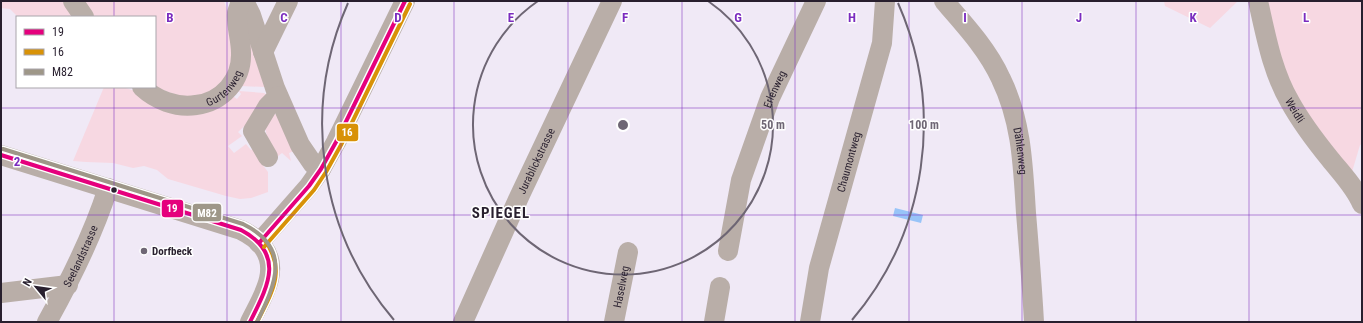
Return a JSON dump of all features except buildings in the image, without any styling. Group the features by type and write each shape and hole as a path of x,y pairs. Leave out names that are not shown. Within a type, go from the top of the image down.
{"street":[{"path":"72,1 83,16"},
{"name":"Gurtenweg","path":"143,88 161,100 177,105 189,106 215,99 227,91 234,80 240,65 242,52 237,12 241,1"},
{"path":"244,1 251,15 278,96 300,146 314,164 321,169"},
{"path":"263,52 288,1"},
{"path":"259,242 309,186 321,169 336,142 405,1"},
{"name":"Jurablickstrasse","path":"464,322 520,195 612,1"},
{"name":"Erlenweg","path":"728,251 741,180 767,105 799,33 816,1"},
{"name":"Chaumontweg","path":"810,322 819,268 882,43 885,1"},
{"name":"Dählenweg","path":"944,1 984,50 1001,78 1018,126 1023,171 1034,322"},
{"name":"Weidli","path":"1258,1 1273,64 1280,84 1291,103 1330,159 1350,183 1362,204"},
{"path":"268,157 253,131 268,106 278,96"},
{"path":"1,155 241,230 251,236 259,242 269,257 270,274 268,283 250,322"},
{"name":"Seelandstrasse","path":"47,322 68,285 100,214 108,188"},
{"name":"Haselweg","path":"614,322 628,252"},
{"path":"1,293 68,285"},
{"path":"714,322 720,288"}],"shaded area":[{"path":"1,1 73,1 72,16 17,16 10,9 1,8"},
{"path":"82,1 224,1 229,17 235,52 229,73 211,93 190,100 156,87 156,16 92,16"},
{"path":"1164,1 1238,1 1210,28 1165,6"},
{"path":"1260,1 1362,1 1362,144 1360,145 1349,182 1292,100"},
{"path":"244,25 265,87 241,86"},
{"path":"104,88 126,88 135,91 145,98 234,97 237,99 241,94 239,91 264,93 267,95 253,118 238,132 242,136 228,146 234,153 246,144 251,150 257,146 262,164 268,172 268,192 251,198 240,199 226,196 168,179 157,170 144,166 133,168 113,163 73,161"},
{"path":"274,114 277,115 294,151 289,153 291,161 282,153 277,157 267,136 264,124"}],"water":[{"path":"895,208 923,215 921,223 893,216"}],"transit line":[{"name":"19","path":"259,243 309,186 321,169 336,142 405,1"},
{"name":"16","path":"264,247 314,190 326,172 341,145 410,4"},
{"name":"M82","path":"3,149 243,224 258,234 269,244 274,255 276,267 270,294 257,322"},
{"name":"19","path":"1,155 241,230 255,239 264,249 268,260 269,272 263,296 250,322"},
{"name":"16","path":"257,322 272,291 276,271 275,261 271,250 264,239"}],"place":[{"name":"Dorfbeck","path":"144,251"}],"district":[{"name":"SPIEGEL","path":"501,213"}]}
